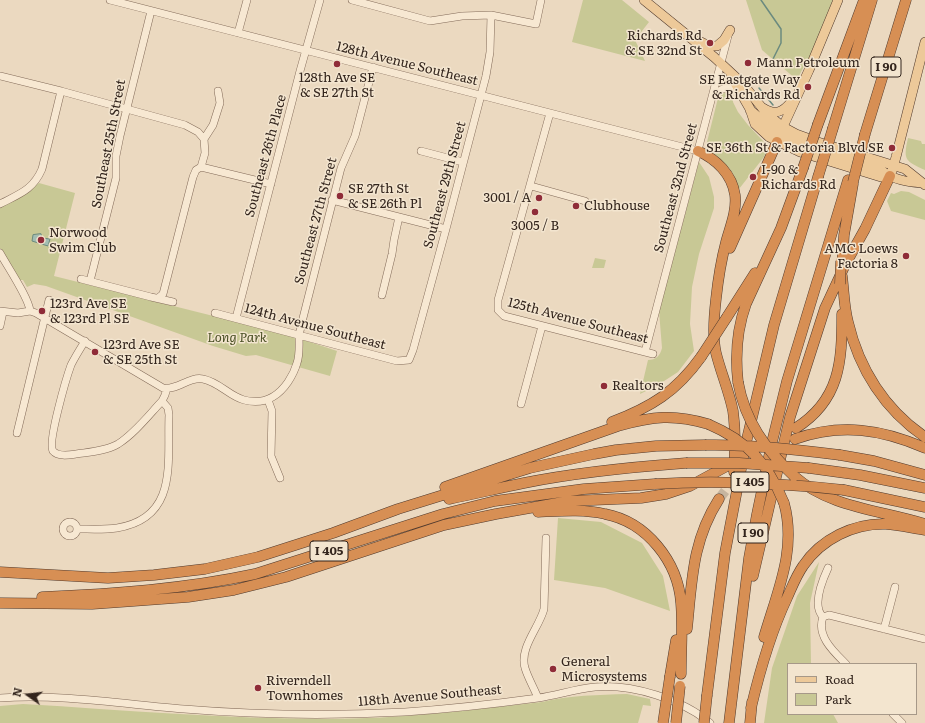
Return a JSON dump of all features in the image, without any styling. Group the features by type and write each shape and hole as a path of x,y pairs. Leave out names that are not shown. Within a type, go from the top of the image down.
{"highway":[{"path":"864,0 790,205 742,317 737,352 738,382 743,404 759,437 776,459 794,476 814,490 843,503 925,524"},
{"name":"I 90","path":"704,723 722,575 730,522 746,442 774,325 872,0"},
{"name":"I 90","path":"729,723 749,558 772,442 787,381 906,0"},
{"path":"718,284 726,256 780,134"},
{"path":"698,150 722,167 732,184 736,204 721,263 715,317 714,342 732,410 735,428 736,448 730,522"},
{"path":"735,675 753,573 795,400 825,308 890,176"},
{"path":"796,428 819,408 832,389 838,371 842,347 841,261 850,181"},
{"path":"497,468 643,409 672,390 684,380 701,357 759,266 790,205"},
{"path":"842,284 849,328 860,361 878,391 898,416 925,436"},
{"path":"370,520 429,493 618,426 652,418 686,418 708,424 721,430 739,441 761,461 772,477 784,503 788,531 787,557 757,663 750,723"},
{"path":"795,439 825,431 849,429 878,432 895,436 925,448"},
{"name":"I 405","path":"0,572 108,578 154,575 205,569 258,557 333,533 398,509 530,468 594,454 656,446 731,444 808,451 874,461 925,475"},
{"path":"398,509 525,483 584,473 686,463 739,463 809,468 860,475 925,488"},
{"path":"0,603 92,604 188,597 234,590 286,577 444,525 569,501 641,498 666,494 690,486 727,466"},
{"name":"I 405","path":"0,599 146,590 226,580 255,574 443,514 495,501 584,489 690,482 743,482 800,485 844,490 925,507"},
{"path":"676,723 696,550 706,523 719,499"},
{"path":"496,514 581,511 607,514 621,519 641,530 654,541 666,557 678,586 681,603 681,674"},
{"path":"751,708 766,649 777,619 800,570 815,551 836,536 862,526 885,524 925,530"},
{"path":"663,723 678,625 678,586"}],"main road":[{"path":"644,0 721,63 744,85 767,114 791,149 881,177 890,176 904,182 924,184"},
{"path":"780,134 838,0"},
{"path":"684,33 709,46 717,46 722,42 730,30"},
{"path":"890,176 894,166 925,42"},
{"path":"728,71 750,109 755,124 762,131 780,134 796,134 894,166 910,172 924,184"},
{"path":"761,106 771,112 777,112 785,109 798,95"}],"street":[{"name":"128th Avenue Southeast","path":"110,0 698,150"},
{"path":"238,33 247,0"},
{"name":"Southeast 26th Place","path":"236,318 320,0"},
{"path":"352,0 430,21 466,15 491,15 536,24 541,0"},
{"name":"Southeast 25th Street","path":"90,281 116,178 116,156 151,11"},
{"name":"Southeast 29th Street","path":"409,360 446,229 481,95 490,52 491,15"},
{"name":"Southeast 32nd Street","path":"645,352 730,30"},
{"name":"Southeast 27th Street","path":"268,400 280,392 295,370 299,356 299,335 332,200 342,164 356,136 373,68"},
{"path":"0,76 61,91 192,128 204,139 205,153 201,167 196,170 193,177 163,294 158,298"},
{"path":"713,96 719,91 730,87 738,90"},
{"path":"0,204 30,187 37,180 42,169 61,91"},
{"path":"204,139 213,125 220,104 218,92"},
{"path":"550,113 531,186 585,201"},
{"path":"421,151 463,162"},
{"path":"201,167 271,184"},
{"name":"125th Avenue Southeast","path":"531,186 518,223 498,300 498,310 504,316 653,354"},
{"path":"332,200 446,229"},
{"path":"382,295 392,254 398,217"},
{"path":"0,253 25,297 30,311"},
{"path":"81,279 174,302"},
{"path":"17,433 50,300"},
{"path":"0,326 2,311 20,314 30,311 85,341 160,386 174,388 199,379 216,383 231,394 243,400 256,402 268,400 272,412 271,456 280,478"},
{"name":"124th Avenue Southeast","path":"215,313 396,361 409,360"},
{"path":"521,404 542,326"},
{"path":"85,341 72,364 68,375 52,434 51,442 53,451 57,454 66,456 105,449 117,444 162,401 167,388"},
{"path":"77,529 127,526 154,511 165,490 168,470 170,415 162,401"},
{"path":"538,698 525,669 524,657 528,645 542,617 544,609 546,538"},
{"path":"823,617 819,613 817,603 828,568"},
{"path":"884,629 895,587"},
{"path":"823,617 829,615 925,639"},
{"path":"823,617 821,628 827,644 845,663"},
{"name":"118th Avenue Southeast","path":"0,698 42,697 216,711 335,715 407,712 538,698 594,687 620,687 653,695 684,706 710,723"},
{"path":"894,715 902,723"}],"green space":[{"path":"583,0 622,0 649,22 635,40 645,61 572,42"},
{"path":"746,0 833,0 809,59 807,60 797,80 762,50"},
{"path":"731,91 733,94 733,102 738,112 765,143 767,150 764,157 739,189 731,170 713,155 706,146 718,98 724,93"},
{"path":"908,138 921,141 922,144 925,144 925,170 907,159 906,151"},
{"path":"699,162 709,177 714,197 714,208 699,254 692,287 690,324 694,351 678,372 658,385 640,394 648,360 657,357 662,348 659,311"},
{"name":"Long Park","path":"39,183 75,193 54,276 289,335 337,351 330,376 256,355 246,356 213,346 46,286 34,284 27,287 23,280 17,278 0,248 0,207"},
{"path":"901,191 909,192 925,200 925,220 891,211 887,201 891,193 894,194"},
{"path":"595,258 606,260 604,268 592,268"},
{"path":"558,518 601,522 642,543 663,576 670,611 605,588 554,580"},
{"path":"819,562 810,603 811,663 787,663 787,715 834,715 838,723 764,723 772,668 797,596"},
{"path":"627,694 650,699 651,706 643,705 638,723 0,723 0,706 23,704 214,716 290,719 355,719 462,711 573,697"}],"shaded area":[{"name":"Norwood Swim Club","path":"41,234 42,238 50,239 48,246 32,241 33,235"}],"waterway":[{"path":"761,0 781,29 781,43 773,59"},
{"path":"759,88 773,105"}],"tunnel":[{"path":"719,499 735,478"}],"place":[{"name":"Richards Rd & SE 32nd St","path":"710,43"},
{"name":"Mann Petroleum","path":"748,63"},
{"name":"128th Ave SE & SE 27th St","path":"337,64"},
{"name":"SE Eastgate Way & Richards Rd","path":"808,87"},
{"name":"SE 36th St & Factoria Blvd SE","path":"892,148"},
{"name":"I-90 & Richards Rd","path":"753,177"},
{"name":"SE 27th St & SE 26th Pl","path":"340,196"},
{"name":"3001 / A","path":"539,198"},
{"name":"Clubhouse","path":"576,206"},
{"name":"3005 / B","path":"535,212"},
{"name":"Norwood Swim Club","path":"41,240"},
{"name":"AMC Loews Factoria 8","path":"906,256"},
{"name":"123rd Ave SE & 123rd Pl SE","path":"42,311"},
{"name":"123rd Ave SE & SE 25th St","path":"95,352"},
{"name":"Realtors","path":"604,386"},
{"name":"General Microsystems","path":"553,669"},
{"name":"Riverndell Townhomes","path":"258,688"}]}
